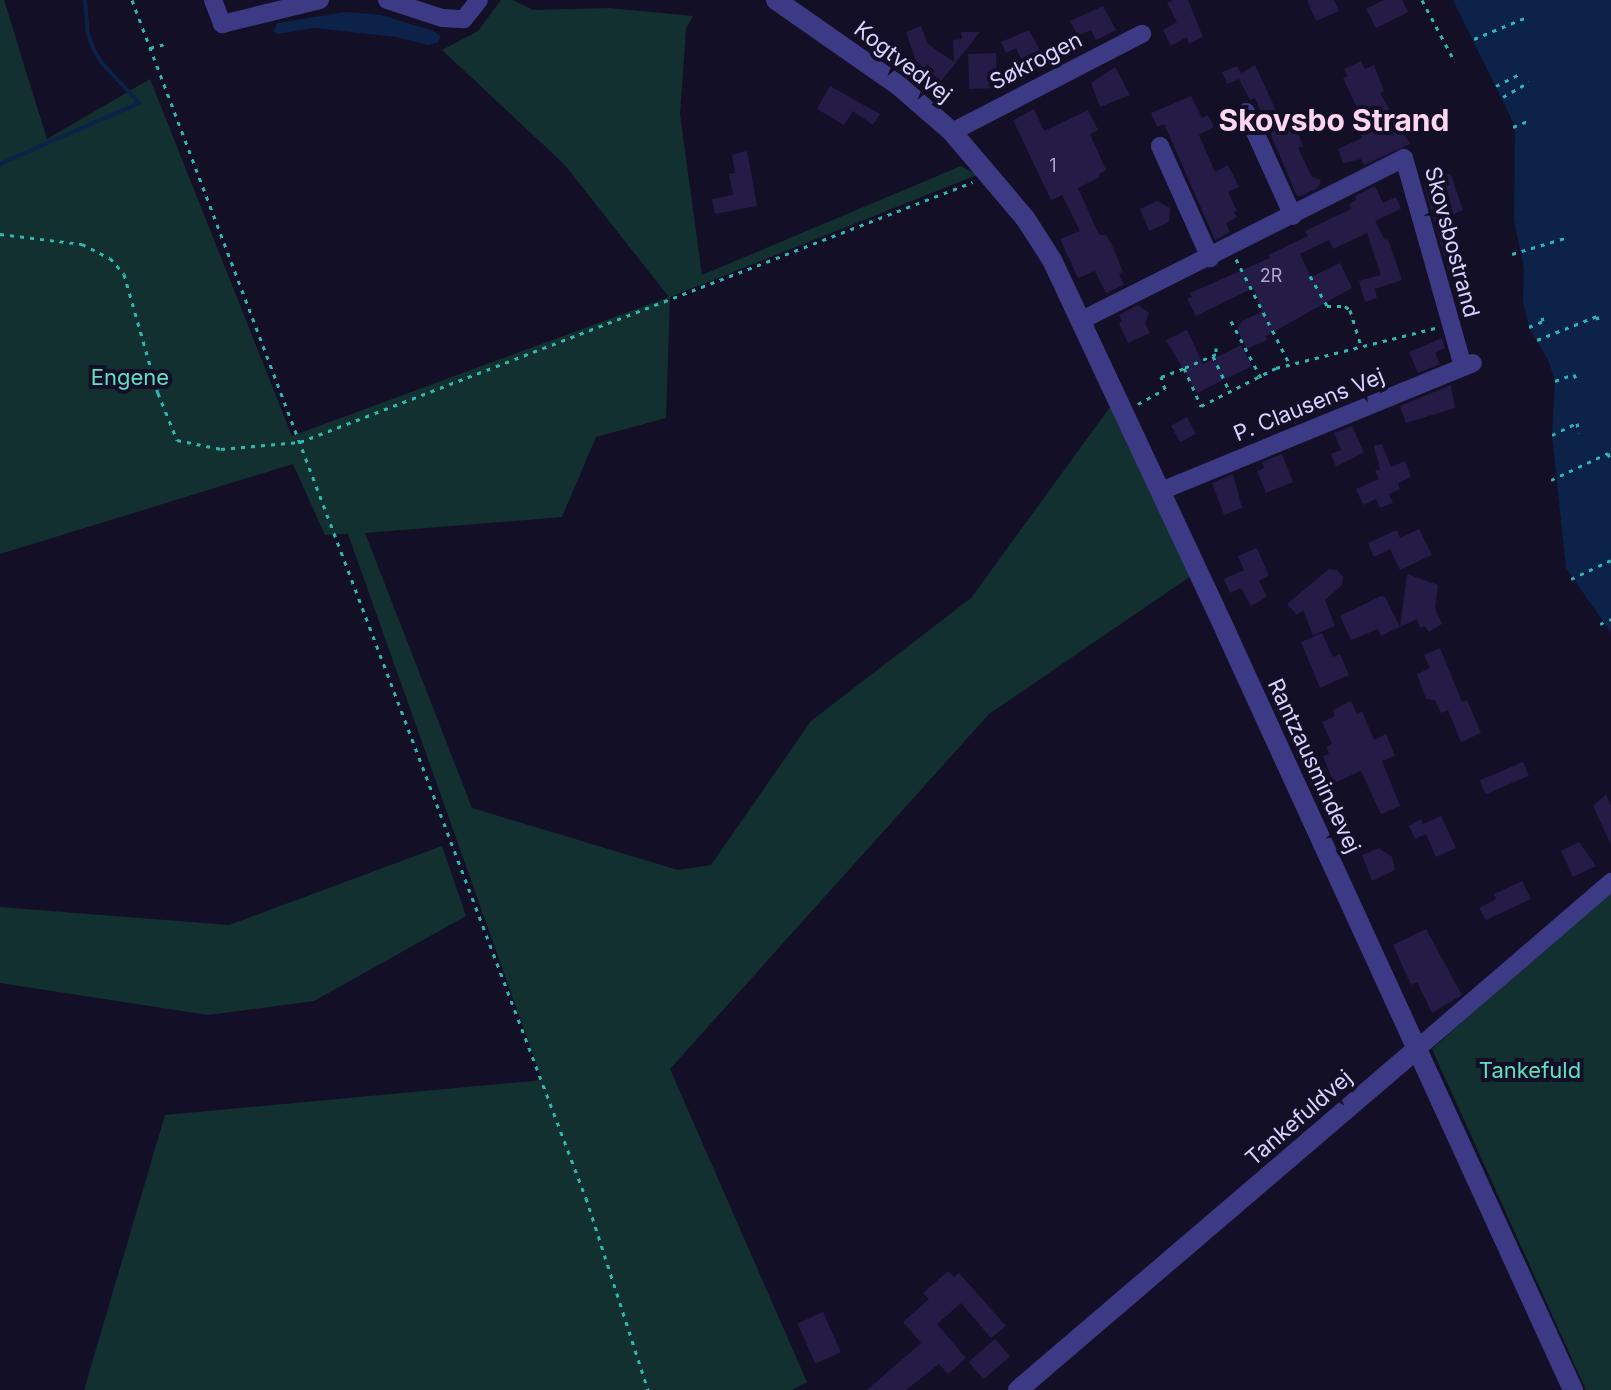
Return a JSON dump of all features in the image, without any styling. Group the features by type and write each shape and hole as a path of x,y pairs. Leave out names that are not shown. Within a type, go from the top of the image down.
{"street":[{"path":"213,0 222,24 320,0"},
{"path":"387,0 442,18 464,19 475,10 479,0"},
{"name":"Kogtvedvej","path":"776,0 898,85 952,132 990,175"},
{"name":"Søkrogen","path":"952,132 1142,34"},
{"path":"1246,112 1293,216"},
{"path":"1160,146 1210,258"},
{"name":"Skovsbostrand","path":"1082,320 1404,158 1450,325 1469,365"},
{"name":"Rantzausmindevej","path":"990,175 1052,260 1082,320 1573,1390"},
{"name":"P. Clausens Vej","path":"1161,491 1469,365"},
{"name":"Tankefuldvej","path":"1018,1390 1611,882"}],"path":[{"path":"132,0 586,1198 648,1390"},
{"path":"1422,0 1455,62"},
{"path":"1474,39 1527,17"},
{"path":"150,48 165,44"},
{"path":"1496,86 1521,73"},
{"path":"1503,97 1529,82"},
{"path":"1513,127 1528,121"},
{"path":"0,234 82,244 110,258 124,274 158,393 177,440 221,449 300,442 990,175"},
{"path":"1512,254 1565,238"},
{"path":"1230,248 1290,365"},
{"path":"1310,276 1327,306 1345,306 1350,310 1361,347"},
{"path":"1537,340 1597,316 1598,320"},
{"path":"1529,327 1543,321 1542,317"},
{"path":"1231,321 1261,378"},
{"path":"1184,368 1201,406 1290,365 1450,325"},
{"path":"1124,411 1165,389 1161,377 1212,355 1216,348"},
{"path":"1212,355 1230,392"},
{"path":"1555,381 1574,374 1576,379"},
{"path":"1552,435 1577,423 1579,433"},
{"path":"1551,480 1608,453 1610,459"},
{"path":"1571,579 1611,560"},
{"path":"1600,624 1611,619"}],"green space":[{"name":"Engene","path":"0,0 4,0 47,139 150,79 292,436 669,297 564,164 442,50 478,31 501,0 513,0 533,10 609,8 693,16 686,29 680,114 702,275 961,166 977,175 670,297 666,418 596,437 562,517 365,533 472,808 678,870 711,865 811,721 971,598 1113,403 1191,576 989,714 670,1069 807,1382 792,1390 84,1390 165,1115 542,1080 348,534 325,535 293,464 0,554"},
{"path":"442,846 466,916 314,1001 208,1015 0,983 0,907 229,925"},
{"name":"Tankefuld","path":"1611,890 1611,1390 1586,1390 1432,1049"}],"water":[{"path":"1453,0 1611,0 1611,633 1566,568 1552,435 1555,381 1549,362 1529,327 1523,302 1524,268 1514,220 1515,126"},
{"path":"346,12 381,15 434,31 440,36 439,42 429,45 396,37 314,28 277,34 274,31 277,23"}],"building":[{"path":"1188,0 1203,37 1189,44 1187,37 1171,46 1163,30 1177,22 1167,3"},
{"path":"1307,0 1334,0 1339,11 1316,21"},
{"path":"1384,0 1402,0 1408,12 1376,28 1366,9"},
{"path":"1103,6 1116,30 1096,40 1091,30 1078,36 1070,21"},
{"path":"921,26 928,44 954,62 953,40 962,39 961,32 980,32 941,81 916,61 906,32"},
{"path":"1029,30 1049,67 1029,76 1016,48 1006,53 1001,42"},
{"path":"996,53 997,88 969,89 968,54"},
{"path":"1361,61 1365,69 1374,65 1384,91 1380,93 1410,144 1364,165 1361,159 1343,163 1338,149 1362,138 1352,113 1358,110 1343,78 1348,76 1344,69"},
{"path":"1255,65 1286,132 1296,127 1303,146 1298,148 1312,177 1321,180 1318,188 1301,196 1297,196 1255,98 1250,100 1239,79 1227,84 1222,72 1237,66 1241,73"},
{"path":"1115,67 1130,95 1100,107 1091,83"},
{"path":"830,86 880,114 873,125 853,111 844,125 817,109"},
{"path":"1191,96 1202,118 1208,115 1214,127 1199,135 1215,172 1228,165 1239,187 1228,192 1237,217 1226,223 1230,232 1215,240 1164,124 1157,127 1151,113"},
{"path":"1034,109 1044,131 1088,110 1098,130 1090,134 1106,170 1099,174 1100,177 1078,188 1099,235 1106,235 1112,245 1123,272 1119,274 1124,285 1106,293 1095,271 1078,278 1060,239 1080,231 1062,195 1051,200 1013,120"},
{"path":"747,151 757,206 715,214 712,199 733,195 729,174 735,173 732,155"},
{"path":"1451,175 1463,210 1446,218 1455,247 1458,246 1462,261 1470,269 1463,279 1466,286 1454,290 1424,186 1426,181"},
{"path":"1375,186 1383,203 1396,197 1401,209 1375,221 1385,240 1388,239 1402,280 1375,289 1377,298 1365,302 1359,281 1381,275 1367,233 1333,249 1329,240 1300,254 1311,277 1340,263 1352,288 1266,336 1267,340 1247,349 1237,329 1242,321 1263,311 1253,288 1196,316 1187,299 1192,297 1190,293 1270,258 1268,255 1308,236 1305,231 1351,209 1349,204 1356,200 1355,196"},
{"path":"1157,201 1170,208 1169,222 1149,231 1140,209"},
{"path":"1138,305 1149,313 1145,324 1150,333 1128,343 1119,323 1122,321 1119,315"},
{"path":"1187,330 1203,364 1241,345 1252,366 1197,393 1166,340"},
{"path":"1442,338 1445,348 1435,353 1440,364 1418,373 1409,352"},
{"path":"1451,385 1455,408 1406,423 1400,406"},
{"path":"1187,417 1196,434 1180,442 1171,425"},
{"path":"1352,426 1364,452 1336,467 1331,454 1341,450 1334,433"},
{"path":"1382,444 1391,467 1405,461 1411,477 1398,483 1400,489 1389,494 1393,503 1380,508 1376,499 1363,505 1356,489 1379,479 1375,471 1380,469 1374,446"},
{"path":"1282,454 1293,482 1266,493 1257,471 1264,468 1262,462"},
{"path":"1233,474 1242,508 1224,515 1212,483"},
{"path":"1419,529 1432,555 1400,570 1390,549 1374,557 1368,543 1397,530 1400,538"},
{"path":"1257,548 1269,576 1259,581 1267,597 1251,606 1241,588 1230,593 1224,579 1244,570 1238,556"},
{"path":"1329,569 1337,570 1343,577 1342,585 1325,600 1335,626 1313,635 1303,610 1297,615 1287,604"},
{"path":"1407,574 1438,585 1435,608 1442,624 1429,632 1425,626 1420,628 1417,619 1400,627"},
{"path":"1381,596 1385,597 1400,627 1381,636 1378,629 1351,640 1340,616"},
{"path":"1322,633 1333,657 1340,654 1349,675 1320,688 1301,642"},
{"path":"1440,648 1462,702 1467,700 1481,733 1461,742 1448,710 1441,713 1435,700 1426,699 1417,674 1430,668 1424,655"},
{"path":"1351,701 1357,714 1362,711 1374,740 1386,734 1395,756 1382,761 1400,806 1381,814 1361,771 1334,783 1323,756 1329,754 1326,747 1332,744 1322,722 1335,716 1333,710"},
{"path":"1523,762 1529,776 1486,794 1480,780"},
{"path":"1606,794 1611,806 1611,845 1593,806"},
{"path":"1441,816 1456,848 1436,857 1426,834 1415,839 1409,826 1421,819 1423,824"},
{"path":"1579,842 1596,866 1573,877 1561,851"},
{"path":"1379,848 1392,857 1395,870 1372,881 1362,855"},
{"path":"1522,881 1531,899 1486,920 1479,908 1496,899 1494,894"},
{"path":"1426,929 1462,995 1432,1013 1417,982 1411,985 1393,945"},
{"path":"948,1271 954,1277 959,1273 1006,1326 991,1338 961,1303 937,1324 966,1358 948,1374 939,1364 906,1390 867,1390 921,1343 903,1322 929,1299 923,1293"},
{"path":"823,1312 841,1352 815,1364 797,1323"},
{"path":"995,1339 1010,1356 984,1379 969,1362"}],"waterway":[{"path":"0,164 139,103 94,50 88,34 85,0"}],"district":[{"name":"Skovsbo Strand","path":"1334,120"}]}
